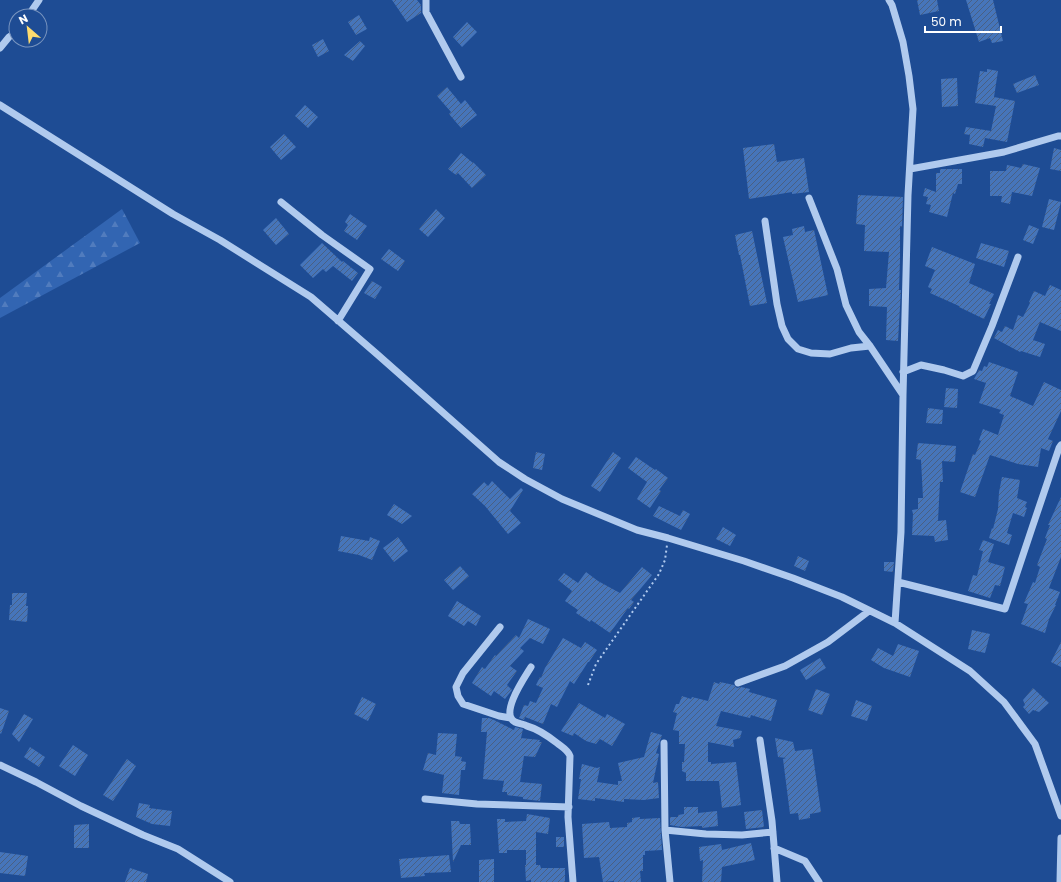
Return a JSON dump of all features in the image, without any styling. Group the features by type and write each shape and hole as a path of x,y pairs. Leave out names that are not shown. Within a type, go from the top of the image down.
{"street":[{"path":"426,0 426,12 461,77"},
{"path":"889,0 892,5 903,42 909,76 912,109 903,395 901,532 895,623"},
{"path":"0,48 8,38"},
{"path":"0,105 173,214 220,240 311,298 499,462 525,479 562,499 637,530 744,561 842,597 895,623 970,671 1004,702 1034,744 1061,816"},
{"path":"910,169 1004,152 1061,136"},
{"path":"809,198 837,269 846,304 859,332 903,395"},
{"path":"281,202 322,235 370,269 338,321"},
{"path":"765,221 777,304 782,326 788,340 798,348 811,353 830,354 851,348 870,346"},
{"path":"904,372 921,365 964,376 973,371 1018,257"},
{"path":"898,582 1005,609 1061,445"},
{"path":"738,683 785,666 804,656 828,642 869,611"},
{"path":"500,627 463,673 456,687 458,696 463,704 499,716 511,718 516,722 537,729 569,753 568,817 573,882"},
{"path":"511,718 510,714 514,697 531,667"},
{"path":"760,740 773,832 777,882"},
{"path":"664,743 665,830 670,882"},
{"path":"0,765 81,806 143,835 178,849 230,882"},
{"path":"425,798 477,804 569,807"},
{"path":"665,830 706,834 742,835 773,832"},
{"path":"1060,882 1061,838"},
{"path":"774,848 805,861 819,882"}],"path":[{"path":"588,685 596,664 659,574 665,560 668,538"}],"green space":[{"path":"122,209 140,243 0,318 0,298"}],"building":[{"path":"392,0 417,0 421,5 421,13 407,22"},
{"path":"917,0 937,0 939,11 920,15"},
{"path":"966,0 993,0 1003,41 992,43 990,38 979,42"},
{"path":"359,15 367,29 356,35 348,22"},
{"path":"467,22 477,32 462,47 453,37"},
{"path":"323,39 329,51 318,57 312,45"},
{"path":"360,41 365,46 353,61 344,55"},
{"path":"987,69 998,71 994,97 1015,101 1007,142 985,138 983,147 969,144 970,135 964,134 966,127 991,131 996,106 975,103 980,71 987,72"},
{"path":"1035,75 1039,85 1017,93 1013,84"},
{"path":"957,78 958,106 942,107 941,79"},
{"path":"447,87 461,104 465,100 477,115 461,128 449,114 451,112 437,96"},
{"path":"305,105 318,117 308,128 295,116"},
{"path":"284,134 296,147 281,160 270,147"},
{"path":"774,144 777,162 804,158 809,192 792,194 792,192 749,199 743,148"},
{"path":"1054,148 1061,150 1061,171 1050,169"},
{"path":"461,153 486,175 472,188 458,173 456,175 448,169"},
{"path":"1023,164 1040,168 1032,196 1012,192 1010,204 1001,202 1002,196 990,196 990,171 1006,171 1007,165 1021,168"},
{"path":"940,169 962,169 962,184 958,184 955,194 953,193 947,217 929,212 931,205 926,204 928,197 923,196 925,188 936,192 936,173 940,173"},
{"path":"858,195 903,197 902,227 900,226 899,290 901,290 898,341 886,340 887,307 869,306 869,289 886,288 889,252 864,251 865,225 856,224"},
{"path":"1049,199 1061,202 1054,230 1042,227"},
{"path":"436,209 445,218 428,237 419,229"},
{"path":"350,214 367,226 357,240 344,231 348,225 345,222"},
{"path":"276,218 289,234 276,245 263,230"},
{"path":"1029,225 1039,229 1033,244 1023,240"},
{"path":"804,226 805,232 814,230 828,295 798,302 783,237 793,235 792,229"},
{"path":"752,231 767,303 750,306 735,235"},
{"path":"322,243 342,262 343,261 358,273 352,281 333,266 326,272 323,269 313,278 300,265"},
{"path":"981,243 1009,251 1004,267 976,258"},
{"path":"932,247 975,264 969,283 994,294 984,319 930,293 932,289 928,287 935,270 925,266"},
{"path":"389,249 405,261 398,271 381,259"},
{"path":"372,281 382,287 375,299 364,293"},
{"path":"1050,285 1061,290 1061,331 1040,322 1033,340 1045,344 1040,357 1021,351 1020,352 994,338 998,330 1002,332 1005,326 1013,330 1018,315 1023,317 1034,291 1045,296"},
{"path":"989,362 1018,372 1010,396 1033,406 1044,382 1061,390 1061,411 1048,439 1053,441 1049,451 1041,448 1038,467 1018,464 990,455 975,497 960,492 973,454 975,455 981,441 979,440 983,429 998,435 1004,415 999,413 1001,410 979,403 986,383 974,379 979,370 982,371 984,366 987,367"},
{"path":"946,388 958,389 957,408 944,407"},
{"path":"928,408 943,410 942,424 926,423"},
{"path":"918,443 956,446 955,462 942,461 943,482 940,482 938,521 946,520 948,540 935,542 934,536 912,535 912,510 918,509 918,498 923,498 921,460 916,459"},
{"path":"536,452 545,454 542,470 533,468"},
{"path":"613,452 621,458 600,492 591,486"},
{"path":"636,457 668,478 659,490 661,491 650,508 637,499 647,482 628,468"},
{"path":"1002,477 1020,480 1017,498 1027,502 1024,517 1013,513 1007,533 1012,535 1009,545 989,538 998,509"},
{"path":"492,481 510,499 521,488 523,490 510,511 521,523 508,534 485,506 472,494 484,482 488,486"},
{"path":"1061,497 1061,557 1049,588 1060,592 1045,633 1021,624 1028,604 1024,603 1033,582 1035,583 1040,567 1037,565 1047,539 1045,538 1050,525 1048,525"},
{"path":"394,504 412,516 402,524 387,515"},
{"path":"659,506 680,516 683,510 690,514 681,530 653,516"},
{"path":"723,527 736,535 730,546 716,539"},
{"path":"341,536 369,541 370,537 380,541 372,560 359,555 338,551"},
{"path":"398,537 408,551 394,562 383,548"},
{"path":"983,540 994,544 988,562 1005,567 1000,586 995,585 990,598 968,591 973,575 977,576 983,551 979,550"},
{"path":"798,556 809,561 805,571 794,566"},
{"path":"884,562 894,562 893,572 884,571"},
{"path":"460,566 469,576 453,590 444,580"},
{"path":"642,567 652,575 631,600 634,602 610,633 591,620 590,622 576,613 578,610 565,601 572,591 558,580 564,573 578,583 586,572 598,581 620,593"},
{"path":"12,593 27,593 27,622 9,620 10,605 12,605"},
{"path":"457,601 481,616 476,626 468,621 464,626 448,616"},
{"path":"528,619 550,629 543,644 530,638 520,648 524,651 510,666 517,671 507,685 512,690 505,699 494,691 491,696 472,683 482,667 485,669 495,655 496,656 516,635 519,638"},
{"path":"972,630 990,634 985,653 968,649"},
{"path":"563,638 581,648 585,642 597,650 574,684 570,681 557,707 551,704 543,724 525,717 524,720 519,718 524,705 528,706 530,701 536,703 543,688 536,685"},
{"path":"1061,642 1061,667 1051,662"},
{"path":"898,644 919,651 910,677 884,668 871,660 878,648 893,656"},
{"path":"820,658 826,668 806,680 800,670"},
{"path":"714,682 719,684 720,682 734,685 737,688 741,687 750,689 749,692 777,700 771,721 751,715 750,718 721,711 716,726 742,731 740,738 733,740 734,747 708,742 708,762 711,762 711,764 736,762 741,805 722,808 719,781 686,781 686,773 682,771 685,744 679,744 679,731 673,730 677,713 673,712 676,704 679,704 682,696 691,699 692,697 708,701"},
{"path":"1033,688 1049,703 1039,712 1033,710 1029,714 1023,707 1025,705 1023,700"},
{"path":"816,689 830,694 822,715 808,710"},
{"path":"362,697 376,704 368,721 354,714"},
{"path":"856,700 872,706 867,721 851,716"},
{"path":"579,703 605,718 607,714 625,724 612,746 600,739 596,744 586,741 574,733 573,736 561,731"},
{"path":"0,708 9,711 1,734 0,733"},
{"path":"24,714 33,719 19,742 12,734"},
{"path":"482,718 489,718 514,730 515,727 523,729 521,738 540,740 539,742 542,742 535,757 524,756 520,782 542,784 540,801 507,795 507,792 502,792 504,781 483,779 487,732 481,732"},
{"path":"651,732 662,735 656,753 659,754 653,783 658,782 659,798 644,800 624,799 624,802 595,798 595,801 578,799 581,779 579,779 582,764 597,768 600,767 597,782 618,785 618,781 622,781 618,763 644,757"},
{"path":"438,733 457,734 455,756 462,757 461,761 466,762 465,770 461,770 459,795 442,793 444,775 423,770 428,753 436,755"},
{"path":"775,738 793,742 795,751 812,749 821,812 810,814 810,818 799,820 798,813 790,814 783,759 786,758 778,757"},
{"path":"73,745 88,755 75,776 59,766"},
{"path":"30,747 45,757 39,767 24,757"},
{"path":"127,759 136,766 113,801 103,795"},
{"path":"139,803 150,805 149,808 172,811 170,826 152,824 136,817"},
{"path":"684,807 698,807 698,813 717,811 718,826 702,828 702,826 681,827 670,825 670,817 678,817 678,815 684,814"},
{"path":"762,810 764,827 746,829 744,812"},
{"path":"527,814 550,818 548,834 536,832 536,865 540,865 541,868 565,868 565,882 526,881 526,850 507,850 507,853 499,853 497,819 505,819 505,822 526,821"},
{"path":"640,817 640,819 660,818 662,850 645,851 645,855 643,855 643,871 640,871 641,882 603,882 599,857 584,858 582,824 609,822 610,828 627,827 627,823 632,822 632,818"},
{"path":"451,821 459,821 460,824 470,824 471,845 461,845 453,862"},
{"path":"89,824 89,848 74,848 74,825"},
{"path":"556,837 564,837 564,847 556,847"},
{"path":"751,843 755,860 722,867 721,882 702,882 703,860 700,861 699,847 721,844 722,850"},
{"path":"0,852 28,856 25,876 0,873"},
{"path":"449,855 451,872 424,873 425,876 401,878 399,859"},
{"path":"494,859 494,882 479,882 479,860"},
{"path":"130,868 148,874 146,882 125,882"}]}
